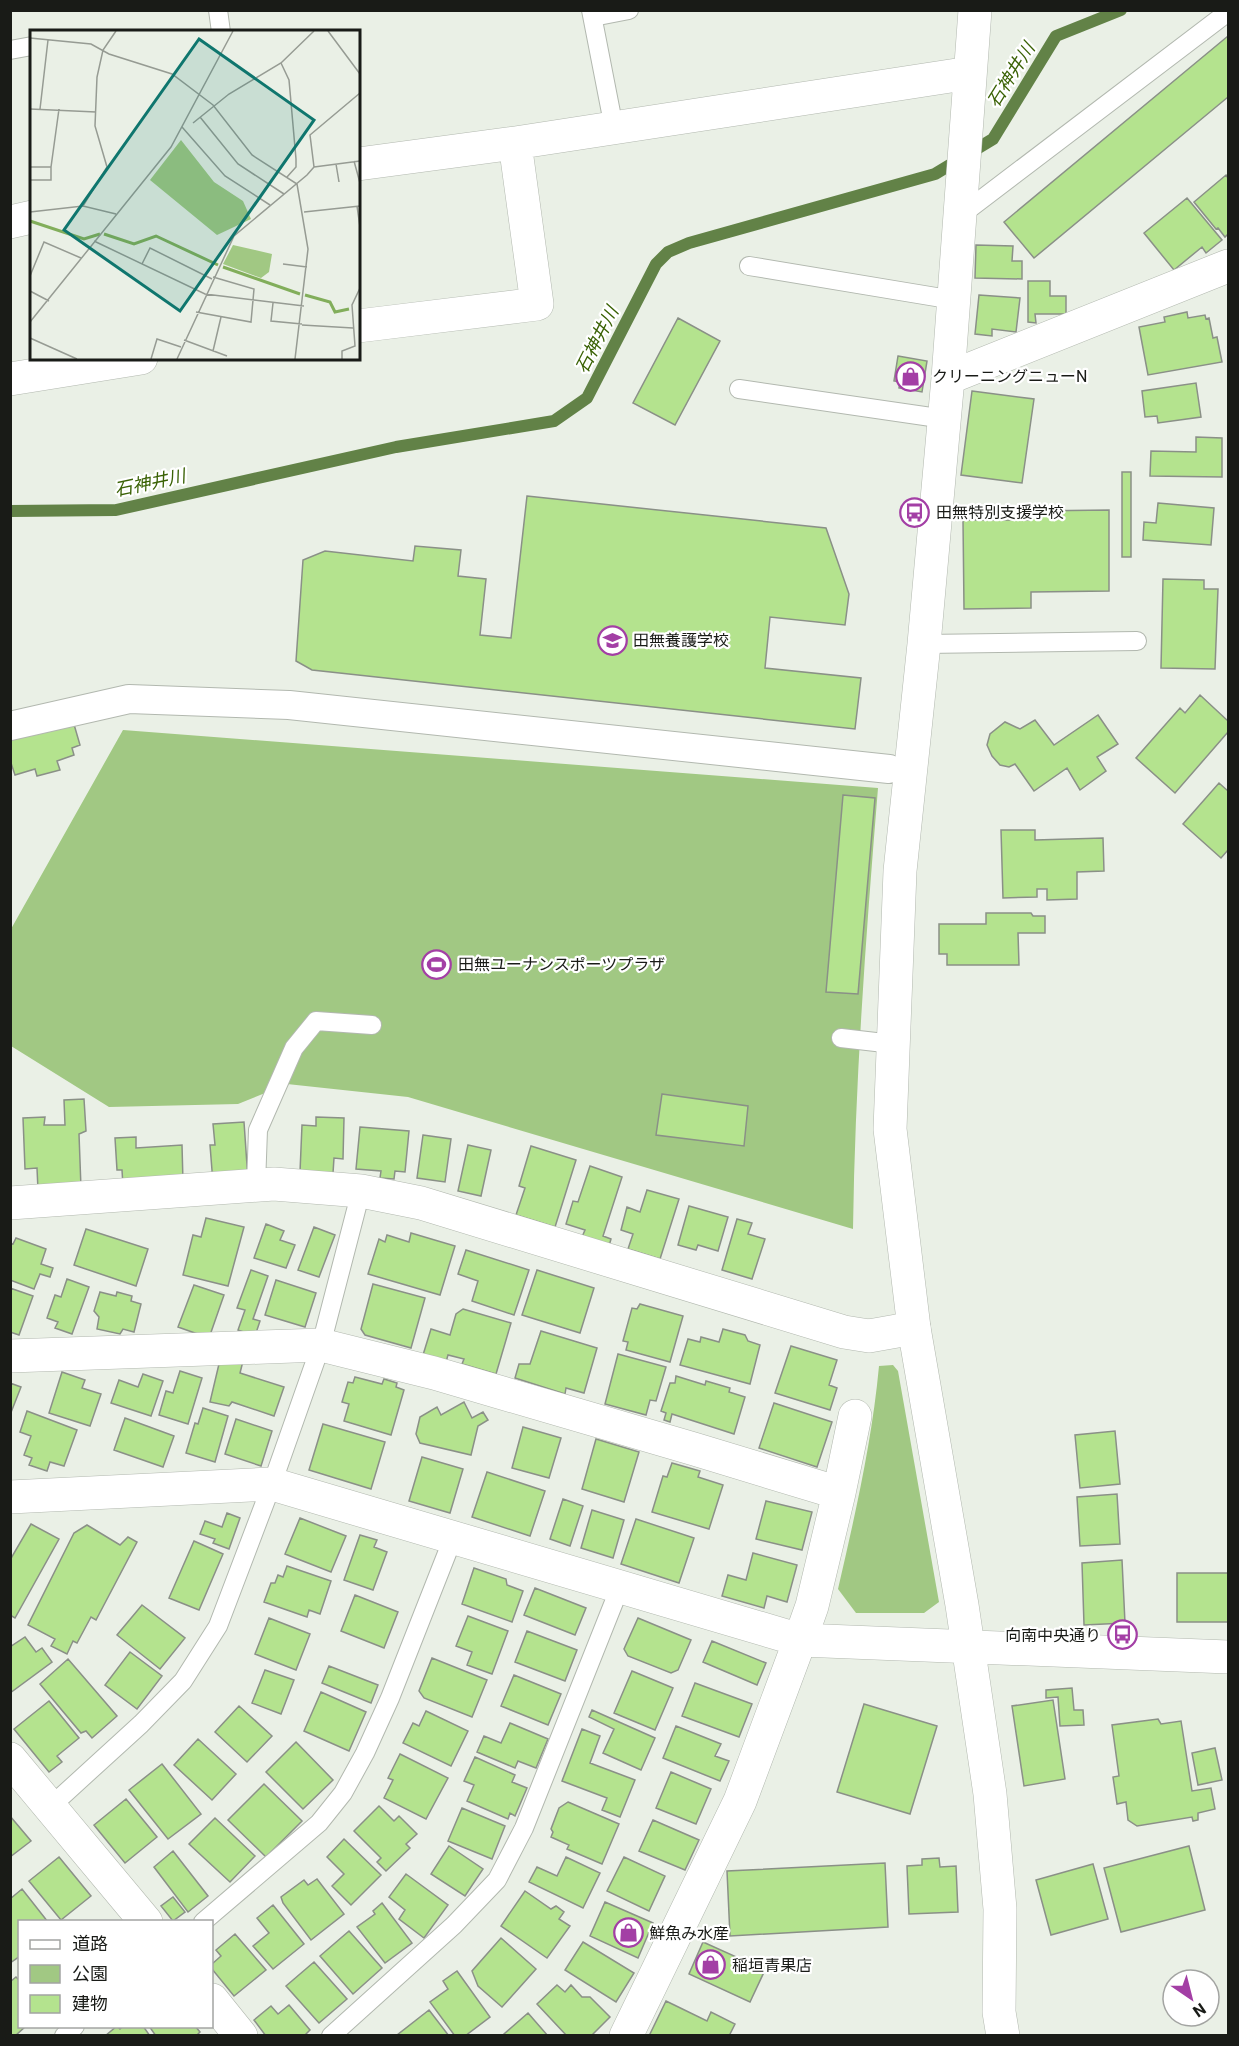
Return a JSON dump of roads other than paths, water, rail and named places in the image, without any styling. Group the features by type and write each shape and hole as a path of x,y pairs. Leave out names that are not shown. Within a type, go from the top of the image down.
{"street":[{"path":"975,10 945,419 900,871 890,1129 914,1328 968,1646 988,1783 1000,1910 999,2012 1003,2036"},
{"path":"360,164 515,143 970,73"},
{"path":"360,326 537,304 515,143"},
{"path":"10,222 30,217"},
{"path":"948,378 1228,266"},
{"path":"10,379 129,360"},
{"path":"10,726 129,699 289,705 889,769"},
{"path":"10,1203 274,1184 361,1191 421,1203 844,1332 869,1336 914,1328"},
{"path":"10,1356 321,1345 434,1373 839,1493"},
{"path":"626,2036 740,1801 800,1640 812,1606 855,1416"},
{"path":"10,1497 272,1484 800,1640 1228,1657"},
{"path":"10,1760 144,1920"},
{"path":"213,2001 241,2036"}],"lane":[{"path":"218,10 221,30"},
{"path":"614,128 592,14 629,10"},
{"path":"962,202 1228,12"},
{"path":"10,50 30,46"},
{"path":"749,266 954,300"},
{"path":"739,389 945,419"},
{"path":"924,644 1137,641"},
{"path":"256,1185 258,1130 294,1048 315,1021 372,1025"},
{"path":"841,1038 893,1044"},
{"path":"50,1807 141,1724 183,1681 218,1626 272,1484 321,1345 361,1191"},
{"path":"205,1920 319,1823 343,1793 365,1753 390,1698 453,1538"},
{"path":"331,2036 454,1925 497,1880 524,1828 620,1587"}],"waterway":[{"name":"石神井川","path":"10,511 116,510 396,447 554,421 587,398 656,264 668,252 689,243 935,174 993,139 1056,36 1121,10"}],"place":[{"name":"クリーニングニューN","path":"911,376"},
{"name":"田無特別支援学校","path":"915,512"},
{"name":"田無養護学校","path":"612,640"},
{"name":"田無ユーナンスポーツプラザ","path":"437,964"},
{"name":"向南中央通り","path":"1122,1635"},
{"name":"鮮魚み水産","path":"628,1933"},
{"name":"稲垣青果店","path":"711,1965"}]}
